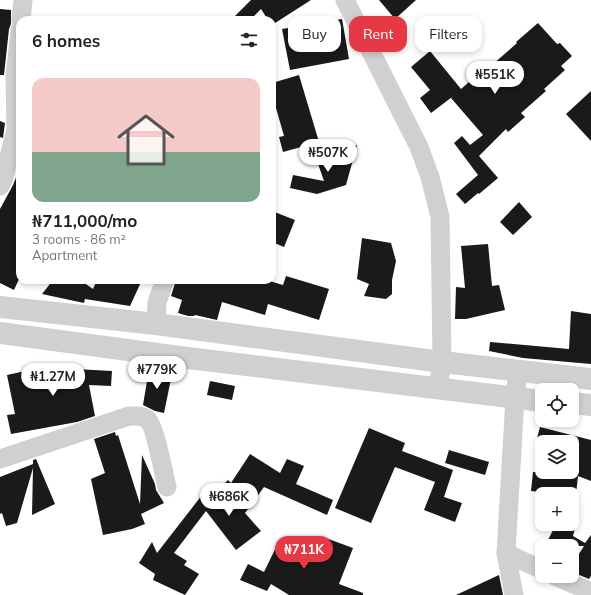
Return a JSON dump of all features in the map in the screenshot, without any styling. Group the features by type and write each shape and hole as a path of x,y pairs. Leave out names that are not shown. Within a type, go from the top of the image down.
{"street":[{"path":"21,16 23,0"},
{"path":"345,0 419,147 430,176 440,218 442,362 438,388"},
{"path":"0,186 3,180 16,130 16,67"},
{"path":"156,324 157,302 164,284"},
{"path":"0,307 156,324 442,362 591,379"},
{"path":"0,333 535,400"},
{"path":"514,595 506,554 515,398 518,371"},
{"path":"579,404 591,405"},
{"path":"0,459 129,416 143,416 149,420 154,433 167,488"},
{"path":"506,554 535,567"},
{"path":"571,583 591,592"}],"building":[{"path":"251,0 311,0 276,22 276,16 265,16 261,9 254,16 235,16"},
{"path":"379,0 416,0 398,16 392,16"},
{"path":"0,9 11,10 11,24 9,29 4,75 0,75"},
{"path":"341,19 349,59 290,70 282,29 288,28 288,52 341,52"},
{"path":"538,23 557,44 560,43 572,56 561,66 565,70 544,89 546,91 521,113 525,117 508,132 506,129 479,156 498,178 465,204 456,194 478,175 454,143 462,136 470,145 483,135 451,98 456,94 431,113 420,98 430,90 411,67 429,52 431,52 461,89 484,69 485,71 517,43 516,42"},
{"path":"299,75 319,142 283,152 279,137 284,136 276,108 276,82"},
{"path":"591,91 591,141 566,114"},
{"path":"0,121 5,123 3,138 0,137"},
{"path":"357,145 346,185 317,194 290,188 293,175 324,181 316,158"},
{"path":"16,178 17,284 14,290 0,283 0,209"},
{"path":"519,202 532,217 513,235 500,222"},
{"path":"276,213 295,220 284,247 276,244"},
{"path":"362,238 391,243 396,261 392,280 392,294 386,299 364,296 369,284 357,279"},
{"path":"488,244 492,286 499,285 505,310 466,319 455,319 456,287 465,288 461,246"},
{"path":"286,276 329,289 319,320 268,304 265,315 222,302 217,320 195,315 188,316 178,313 182,300 171,296 175,284 276,283 283,285"},
{"path":"50,284 86,284 93,289 95,284 140,284 130,306 85,299 84,303 42,294"},
{"path":"571,311 591,314 591,364 523,358 489,351 490,342 569,349"},
{"path":"57,364 57,368 112,371 111,386 89,385 95,416 77,422 11,434 7,415 15,414 7,375"},
{"path":"149,369 172,374 164,413 155,411 143,405"},
{"path":"210,381 235,386 232,400 207,395"},
{"path":"540,427 571,435 538,435"},
{"path":"369,428 405,443 402,451 453,470 444,497 462,503 455,522 424,510 435,482 395,467 371,523 335,508"},
{"path":"115,432 116,436 118,435 140,504 142,455 155,484 156,490 164,503 141,514 145,524 132,529 103,535 91,479 105,473 94,439"},
{"path":"579,437 591,440 591,481 579,476"},
{"path":"449,450 489,462 485,475 445,463"},
{"path":"250,454 280,473 287,459 304,466 296,484 333,500 327,515 264,487 245,513 261,531 236,550 206,511 174,553 187,561 184,565 199,574 185,595 153,580 155,574 139,563 152,542 157,553 202,495 209,499 228,480 231,483"},
{"path":"36,459 55,504 32,515 33,468 17,523 6,526 2,513 0,514 0,477 33,464 33,460"},
{"path":"533,472 535,472 535,479 578,479 577,487 535,487 535,491 531,491"},
{"path":"552,531 574,531 573,536 578,539 548,539"},
{"path":"591,535 591,576 589,579 579,575 579,554 584,546 579,546 579,540 585,543"},
{"path":"323,537 353,548 339,584 363,593 363,595 289,595 271,584 267,591 240,580 248,564 264,572 280,539 317,554"},
{"path":"499,575 503,595 456,595"}]}
